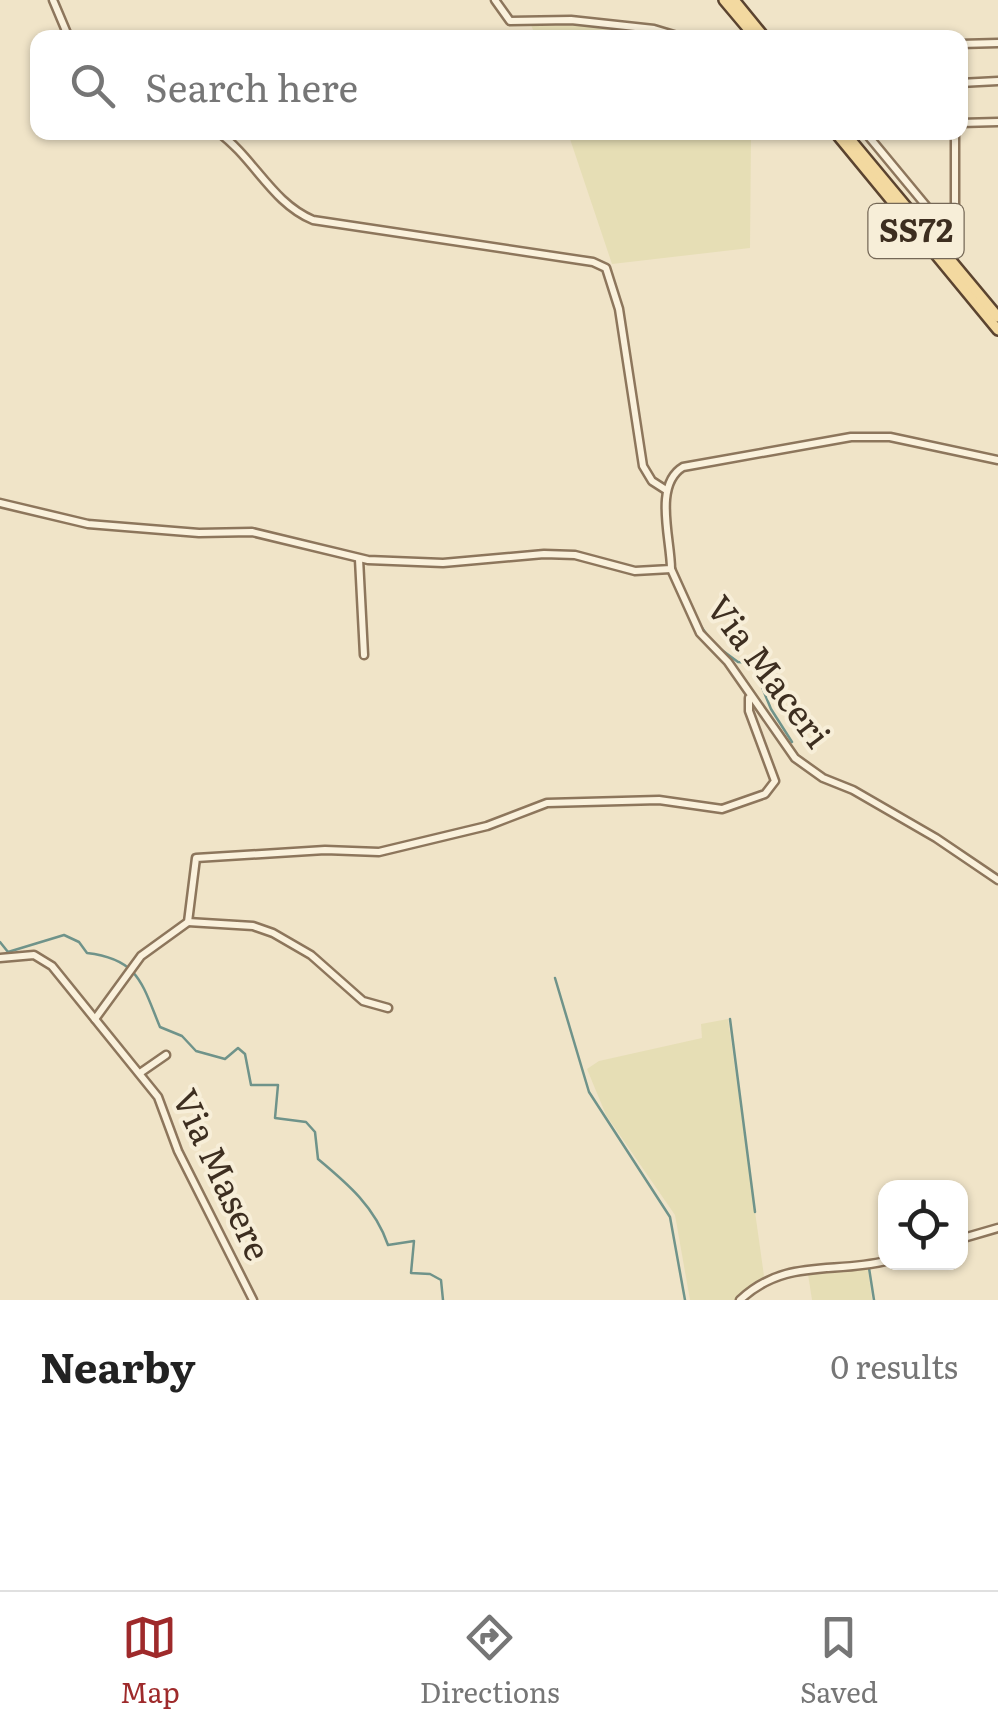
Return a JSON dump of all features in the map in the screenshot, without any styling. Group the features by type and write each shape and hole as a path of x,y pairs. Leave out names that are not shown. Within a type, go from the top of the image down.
{"main road":[{"path":"724,0 749,30"},
{"path":"734,0 758,30"},
{"name":"SS72","path":"841,140 998,330"},
{"name":"SS72","path":"851,140 998,317"}],"street":[{"path":"53,0 66,30"},
{"path":"494,0 510,21 571,20 657,30"},
{"path":"968,44 998,43"},
{"path":"968,83 998,81"},
{"path":"968,123 998,122"},
{"path":"227,140 255,164 286,204 313,220 593,262 606,268 619,309 643,466 647,475 666,490"},
{"path":"872,140 942,225 955,214 955,140"},
{"path":"0,504 88,524 198,534 252,532 359,559 443,563 544,554 575,556 635,571 671,569 666,490 673,472 696,463 852,437 890,437 998,460"},
{"path":"359,559 364,655"},
{"name":"Via Maceri","path":"671,569 700,633 728,662 749,698 762,707 795,758 808,770 936,838 998,880"},
{"path":"188,922 193,864 203,856 379,852 487,826 547,803 659,800 722,809 742,804 765,794 774,781 749,698"},
{"path":"94,1019 136,964 188,922 253,926 273,933 311,955 355,996 388,1008"},
{"name":"Via Masere","path":"0,958 26,954 44,960 140,1073 165,1111 178,1152 253,1300"},
{"name":"Via Masere","path":"140,1073 166,1056"},
{"path":"968,1237 998,1228"},
{"path":"740,1300 765,1279 784,1272 878,1262"}],"shaded area":[{"path":"531,25 613,30 533,30"},
{"path":"571,140 751,140 750,248 612,264"},
{"path":"728,1019 764,1276 735,1300 690,1300 675,1215 606,1115 587,1069 599,1061 702,1038 701,1024"},
{"path":"868,1269 872,1300 812,1300 808,1274"}],"waterway":[{"path":"700,625 710,639"},
{"path":"715,645 738,662 752,663 771,709 792,742"},
{"path":"0,942 8,952 64,935 79,942 87,953 118,961 128,968 143,986 160,1027 182,1036 196,1051 225,1059 238,1048 245,1054 251,1085 278,1085 275,1118 306,1122 315,1132 318,1159 368,1208 388,1245 414,1241 411,1273 430,1274 441,1280 443,1300"},
{"path":"555,978 589,1092 670,1217 685,1300"},
{"path":"730,1019 755,1212"},
{"path":"869,1268 874,1300"}]}
